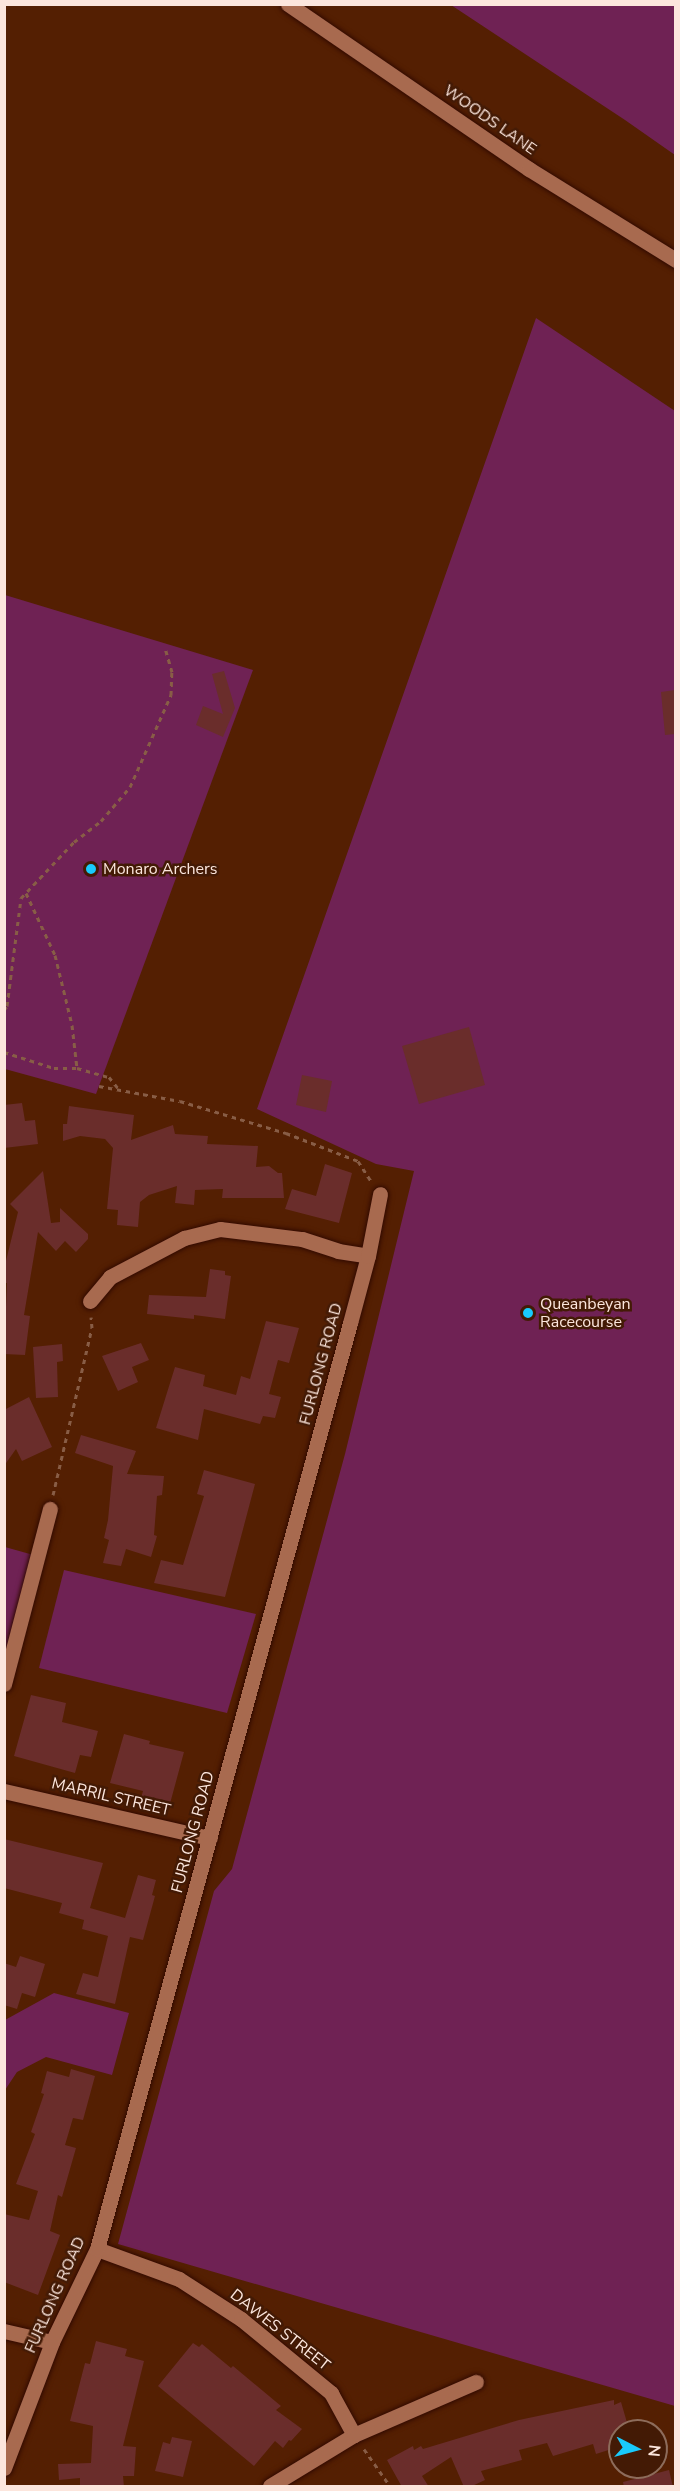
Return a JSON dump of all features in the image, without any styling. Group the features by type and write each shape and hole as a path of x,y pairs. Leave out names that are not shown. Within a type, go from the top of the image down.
{"street":[{"name":"WOODS LANE","path":"288,4 529,169 675,260"},
{"name":"FURLONG ROAD","path":"4,2468 52,2342 97,2249 368,1256 380,1194"},
{"path":"90,1301 111,1277 184,1238 220,1229 302,1239 338,1251 368,1256"},
{"path":"4,1684 50,1509"},
{"name":"MARRIL STREET","path":"4,1791 210,1838"},
{"name":"DAWES STREET","path":"97,2249 179,2279 241,2319 331,2393 354,2436"},
{"path":"4,2331 52,2342"},
{"path":"270,2487 354,2436 476,2382"}],"path":[{"path":"4,1010 7,1006 14,932 21,898 74,842 101,821 130,787 171,695 172,672 165,648"},
{"path":"26,893 55,955 72,1024 77,1068"},
{"path":"4,1052 54,1068 77,1068 109,1077 119,1090"},
{"path":"99,1086 180,1101 286,1133 358,1161 380,1194"},
{"path":"50,1509 92,1328 90,1301"},
{"path":"354,2436 390,2487"}],"shaded area":[{"path":"451,5 675,5 675,155 625,120"},
{"name":"Queanbeyan Racecourse","path":"536,318 675,411 675,2406 118,2244 214,1891 232,1869 345,1454 414,1171 376,1164 257,1109"},
{"name":"Monaro Archers","path":"5,595 253,670 96,1094 5,1069"},
{"path":"5,1547 37,1556 5,1683"},
{"path":"64,1570 256,1614 227,1713 39,1668"},
{"path":"54,1993 129,2013 112,2075 46,2057 17,2072 5,2090 5,2020"}],"building":[{"path":"224,671 235,708 223,737 196,725 203,706 223,714 212,674"},
{"path":"675,690 675,734 665,735 661,692"},
{"path":"469,1027 485,1085 419,1104 402,1046"},
{"path":"302,1075 332,1081 326,1112 296,1105"},
{"path":"22,1103 25,1121 35,1120 38,1144 4,1148 4,1105"},
{"path":"69,1106 134,1115 131,1140 173,1125 175,1134 208,1136 207,1144 258,1146 256,1167 269,1166 278,1173 282,1173 284,1198 222,1198 223,1189 195,1190 194,1205 175,1203 177,1186 149,1195 140,1202 138,1227 117,1225 118,1210 107,1209 113,1148 105,1139 80,1136 63,1141 63,1124 67,1124"},
{"path":"325,1164 352,1173 339,1223 285,1209 292,1189 316,1196"},
{"path":"43,1171 51,1223 60,1222 60,1208 88,1234 88,1239 76,1252 65,1241 56,1251 38,1232 24,1315 30,1316 25,1355 4,1354 7,1283 4,1283 4,1269 18,1212 10,1204"},
{"path":"210,1269 225,1271 225,1275 231,1276 225,1319 194,1315 194,1319 147,1314 149,1295 206,1297"},
{"path":"266,1321 299,1328 289,1363 278,1360 269,1394 281,1397 275,1418 263,1416 260,1424 204,1409 198,1440 156,1428 175,1367 205,1375 203,1386 236,1395 241,1376 250,1379"},
{"path":"141,1343 149,1360 132,1367 138,1382 118,1391 102,1356"},
{"path":"62,1344 63,1361 57,1362 58,1397 36,1398 33,1347"},
{"path":"29,1397 52,1447 22,1461 16,1449 4,1466 4,1410"},
{"path":"81,1435 136,1451 127,1474 164,1476 162,1495 157,1496 154,1535 157,1536 151,1557 126,1549 121,1566 103,1563 109,1540 104,1538 113,1466 75,1453"},
{"path":"204,1470 255,1484 225,1597 154,1583 161,1560 183,1565 204,1496 197,1494"},
{"path":"31,1695 66,1703 62,1722 98,1731 91,1757 80,1755 75,1773 14,1756"},
{"path":"124,1734 150,1741 149,1744 184,1752 168,1811 139,1805 143,1791 110,1783"},
{"path":"4,1839 103,1863 90,1908 125,1918 138,1875 156,1880 152,1895 155,1896 143,1940 130,1937 115,2004 76,1994 83,1973 98,1977 108,1936 82,1929 84,1920 59,1913 62,1903 4,1888"},
{"path":"20,1956 45,1964 35,1997 22,1993 17,2009 4,2005 4,1963 16,1967"},
{"path":"71,2069 95,2076 83,2120 73,2118 65,2145 76,2148 62,2197 58,2195 50,2231 60,2235 38,2295 4,2282 4,2214 29,2220 38,2191 16,2184 35,2134 31,2132 44,2094 41,2093 47,2071 69,2077"},
{"path":"96,2341 127,2349 125,2356 144,2361 123,2446 136,2447 134,2476 123,2476 124,2487 80,2487 80,2478 59,2480 58,2464 91,2463 93,2426 70,2421 85,2363 90,2364"},
{"path":"193,2343 199,2347 202,2344 231,2368 233,2366 281,2406 276,2410 302,2429 283,2448 275,2441 254,2466 158,2386"},
{"path":"614,2400 614,2405 621,2402 626,2419 608,2419 608,2450 596,2454 593,2444 553,2456 547,2443 519,2450 522,2460 481,2471 485,2480 470,2487 464,2487 451,2457 422,2476 429,2487 402,2487 387,2460 413,2446 414,2450 421,2446 423,2449 519,2420"},
{"path":"172,2437 192,2441 183,2477 155,2471 163,2442 170,2444"},
{"path":"668,2470 673,2487 624,2487 623,2482 634,2479 668,2479"}],"place":[{"name":"Monaro Archers","path":"91,869"},
{"name":"Queanbeyan Racecourse","path":"528,1313"}]}
